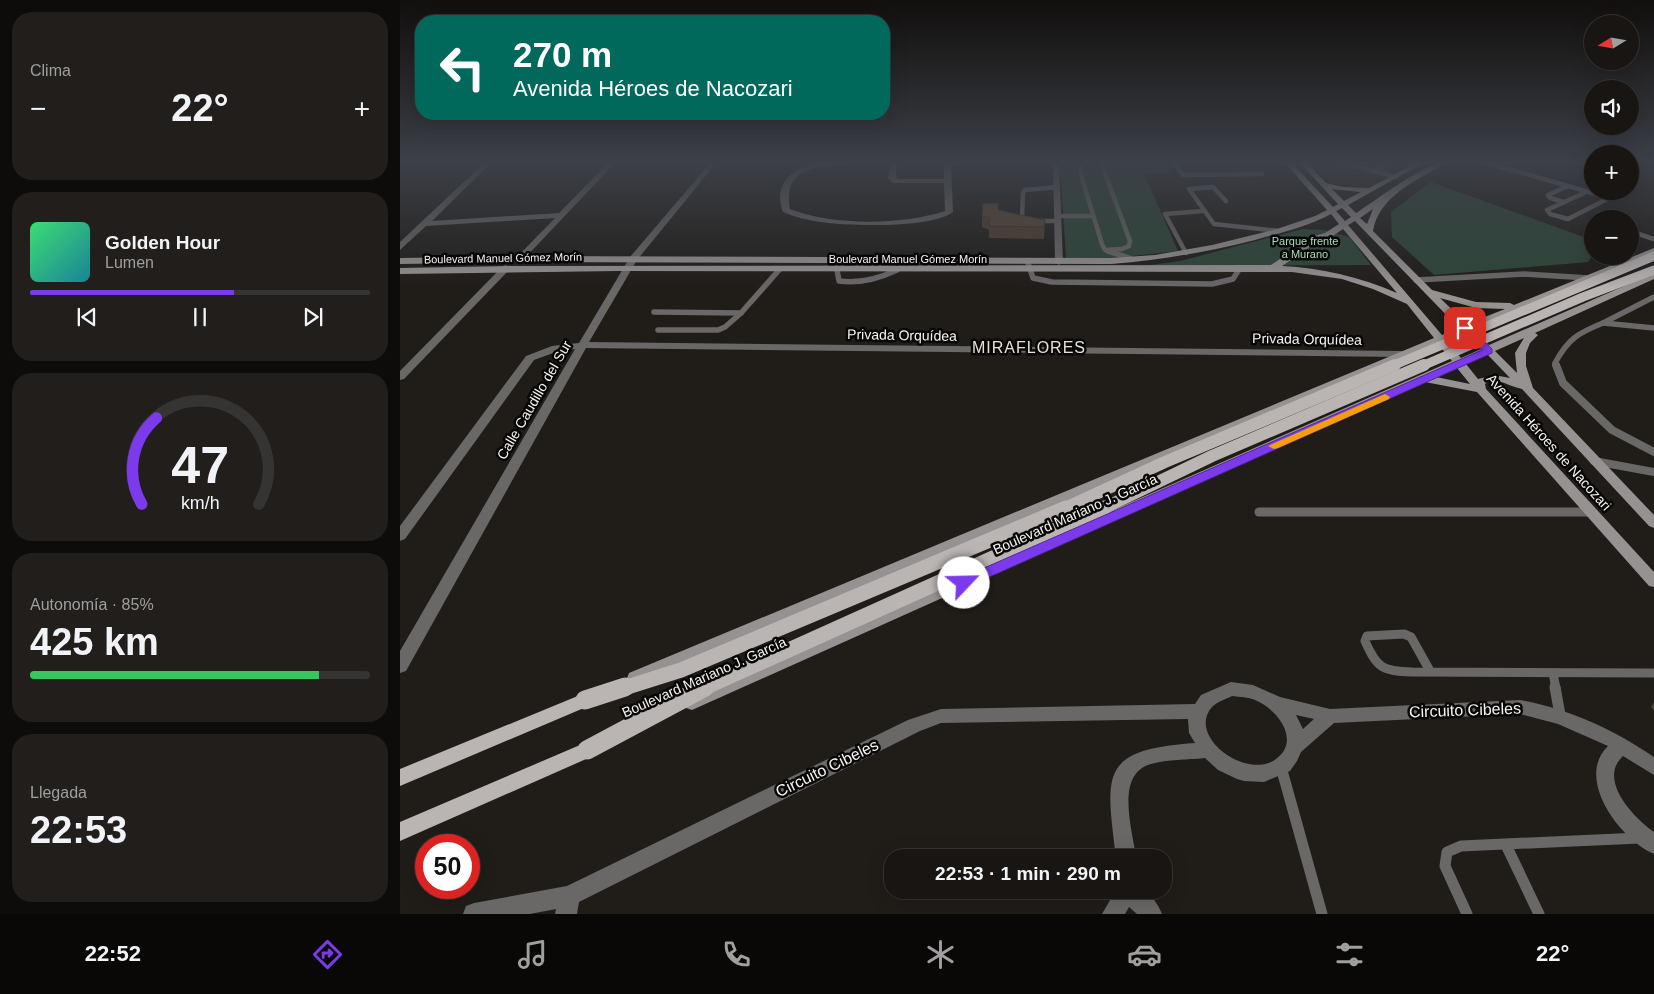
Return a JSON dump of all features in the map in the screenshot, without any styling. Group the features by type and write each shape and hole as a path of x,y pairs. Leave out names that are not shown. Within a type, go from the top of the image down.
{"main road":[{"name":"Avenida Héroes de Nacozari","path":"1326,205 1410,302 1481,390 1654,582"},
{"name":"Boulevard Manuel Gómez Morín","path":"400,261 518,259 779,270 897,270 1029,266 1059,262 1134,260 1186,253 1280,231 1301,225 1343,205"},
{"name":"Avenida Héroes de Nacozari","path":"1343,205 1416,280 1529,390 1654,523"},
{"path":"1348,230 1355,218 1375,205"},
{"path":"1373,236 1370,222 1373,214 1381,205"},
{"name":"Boulevard Manuel Gómez Morín","path":"1301,225 1348,230 1373,236"},
{"path":"1315,227 1319,232 1317,238"},
{"path":"1273,268 1317,238 1328,235 1335,230"},
{"name":"Boulevard Mariano J. García","path":"1639,257 1654,251"},
{"path":"585,700 681,670 1063,509 1165,462 1654,256"},
{"name":"Boulevard Manuel Gómez Morín","path":"400,271 631,264 1273,268 1298,269 1343,276 1362,281 1410,302"},
{"name":"Boulevard Mariano J. García","path":"400,778 1268,410 1517,306 1621,265"},
{"path":"587,750 690,694 1079,520 1212,456 1583,297 1654,270"},
{"name":"Boulevard Mariano J. García","path":"400,832 1489,351 1654,276"},
{"path":"1427,290 1454,300 1476,305 1517,306"},
{"path":"1529,390 1519,355 1522,343 1542,327"},
{"path":"1425,379 1481,390 1479,383 1482,380 1495,378 1514,383 1529,390"},
{"path":"1268,410 1305,432"}],"street":[{"path":"400,246 444,205"},
{"path":"518,259 571,205"},
{"name":"Calle Caudillo del Sur","path":"400,666 582,346 631,264 679,205"},
{"path":"785,205 786,210 806,218 837,222 924,220 949,212 949,205"},
{"path":"1057,205 1059,262"},
{"path":"424,224 561,215"},
{"path":"400,377 506,268"},
{"name":"Privada Orquídea","path":"400,536 530,358 546,350 582,346 1402,354"},
{"path":"1231,689 1246,690 1261,694 1276,702 1286,712 1296,734 1296,746 1291,758 1281,767 1267,772 1251,773 1234,769 1219,761 1207,750 1199,737 1196,723 1199,711 1206,700 1216,693 1231,689"},
{"name":"Circuito Cibeles","path":"1276,702 1330,716 1520,707 1560,715 1578,722 1622,745 1654,767"},
{"name":"Circuito Cibeles","path":"474,914 568,905 914,725 940,716 1199,711"},
{"path":"1296,746 1330,716"},
{"path":"1622,745 1609,758 1605,771 1607,786 1617,808 1632,826 1649,841"},
{"path":"1125,849 1120,803 1120,784 1125,773 1133,764 1146,757 1207,750"},
{"path":"1113,914 1121,899"},
{"path":"1137,899 1151,914"}],"lane":[{"path":"1023,205 1022,217 1029,221 1093,216"},
{"path":"1090,205 1102,244 1106,250 1134,260"},
{"path":"1106,250 1122,249 1130,246 1130,241 1116,205"},
{"path":"1199,205 1214,224 1280,231"},
{"path":"1558,205 1546,212 1568,220 1597,205"},
{"path":"1186,253 1165,214 1203,211"},
{"path":"1639,234 1654,239"},
{"path":"1638,265 1654,270"},
{"path":"1029,266 1033,278 1052,282 1212,284 1233,279 1240,268"},
{"path":"658,330 718,330 725,327 741,313 779,270"},
{"path":"1416,280 1533,273 1589,278"},
{"path":"1654,297 1603,323 1575,334 1562,349 1555,363 1564,383 1612,430 1654,452"},
{"path":"654,312 741,313"},
{"path":"1603,323 1654,328"},
{"path":"1594,461 1654,472"},
{"path":"1259,512 1591,512"},
{"path":"1430,671 1411,636 1404,634 1367,636 1365,641 1380,666 1389,670 1430,671 1553,673 1654,673"},
{"path":"1553,673 1560,715"},
{"path":"1281,767 1322,914"},
{"path":"1467,914 1444,866 1447,852 1461,846 1649,841"},
{"path":"1506,845 1539,914"}],"green space":[{"path":"1063,205 1158,205 1178,251 1114,258 1066,258"},
{"path":"1401,205 1494,205 1584,237 1584,262 1434,275 1392,237 1391,212"},
{"name":"Parque frente a Murano","path":"1303,229 1325,230 1349,237 1371,265 1143,266 1180,261"}],"building":[{"path":"983,205 998,205 998,210 1045,220 1044,227 989,226 990,218 982,216"}],"slow traffic":[{"path":"1274,446 1385,397"}],"district":[{"name":"MIRAFLORES","path":"1029,347"}],"route":[{"path":"964,583 1489,351 1465,328"}]}
